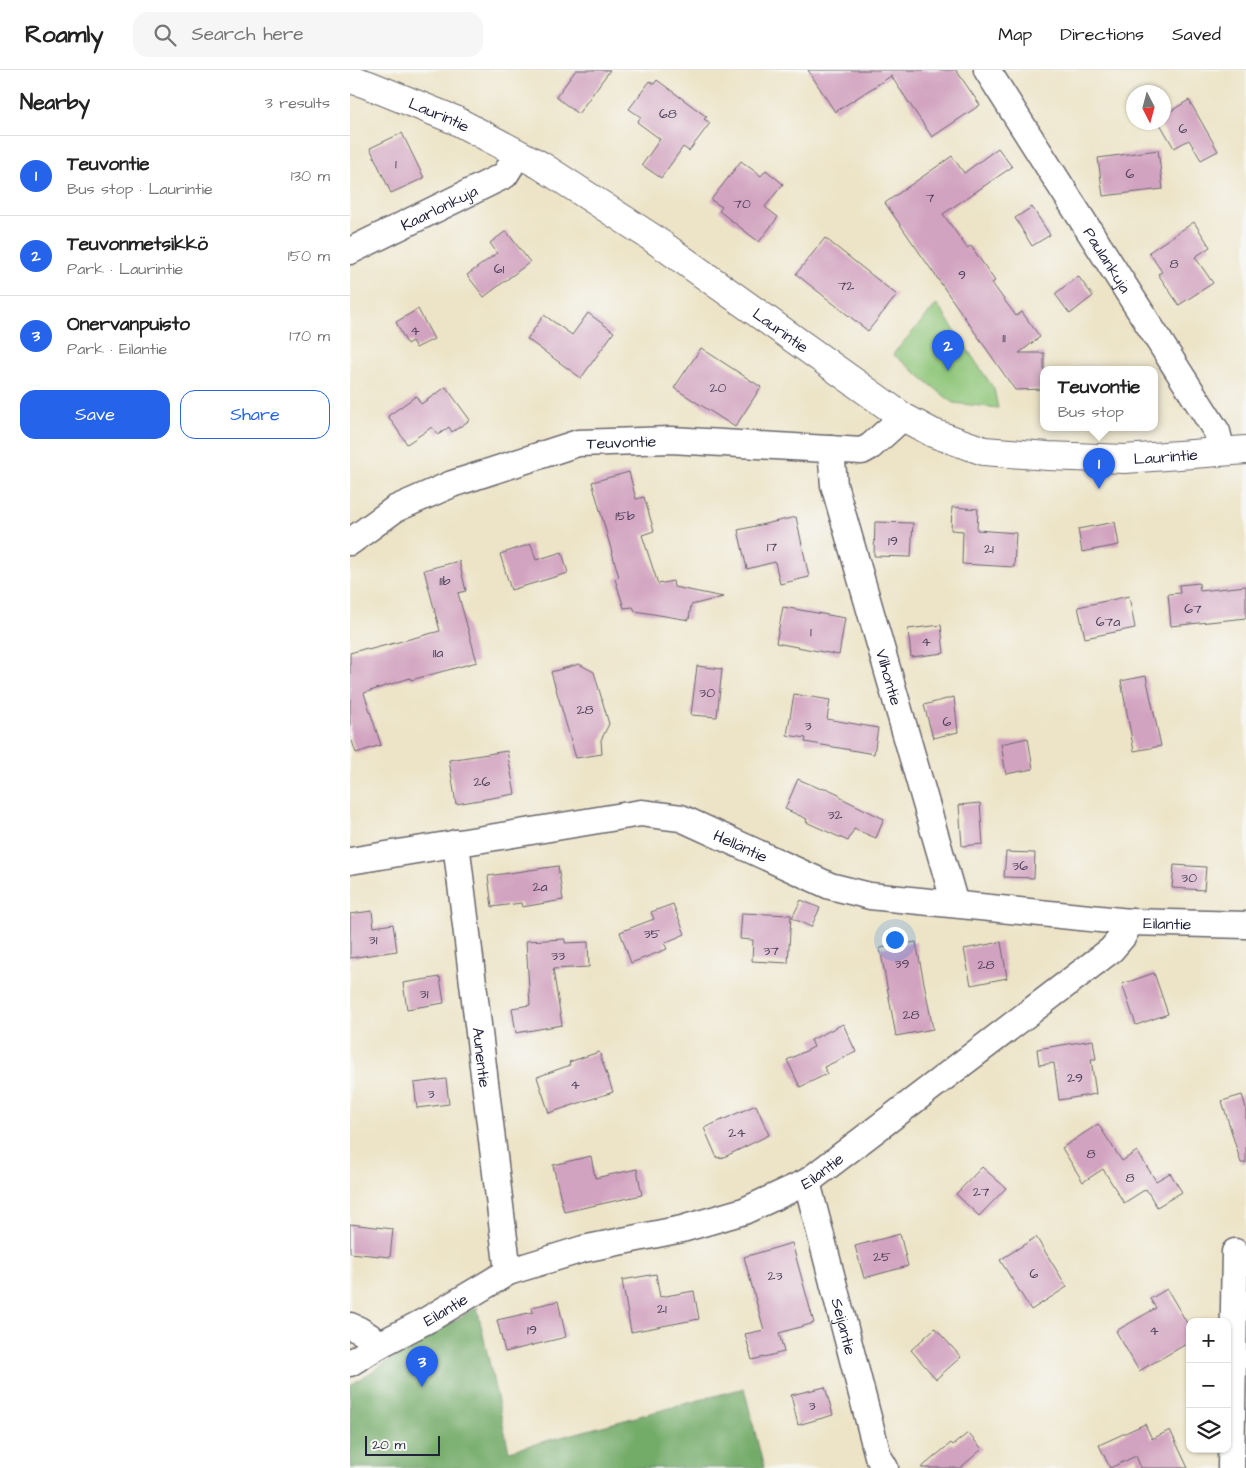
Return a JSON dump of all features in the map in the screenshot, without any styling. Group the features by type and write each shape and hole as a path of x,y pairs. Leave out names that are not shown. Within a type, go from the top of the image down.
{"street":[{"name":"Paulankuja","path":"987,70 1217,432 1234,451"},
{"name":"Laurintie","path":"350,79 455,120 540,165 651,237 903,417 933,433 984,451 1048,456 1125,459 1234,451"},
{"name":"Kaarlonkuja","path":"350,251 505,175 518,154"},
{"name":"Teuvontie","path":"350,542 395,509 444,488 578,443 671,440 862,451 871,446 903,417"},
{"name":"Vilhontie","path":"831,449 834,485 955,904"},
{"name":"Helläntie","path":"350,861 641,813 681,818 830,886 870,896 1130,922"},
{"name":"Aunentie","path":"456,843 508,1272"},
{"name":"Eilantie","path":"350,1363 381,1344 429,1320 508,1272 583,1249 682,1230 744,1211 807,1182 1111,950 1123,936 1130,922 1246,925"},
{"name":"Seijantie","path":"807,1182 878,1456 886,1468"},
{"path":"1231,1468 1235,1252"},
{"path":"350,1326 381,1344"}],"green space":[{"path":"937,304 994,389 998,408 953,403 893,354"},
{"path":"477,1307 509,1451 744,1388 764,1468 350,1468 350,1385"}],"building":[{"path":"576,70 610,70 578,114 556,97"},
{"path":"808,70 956,70 980,105 932,137 891,76 835,112"},
{"path":"657,80 707,117 704,119 710,123 689,151 683,147 661,178 642,165 660,139 637,122 641,117 629,109 650,81 654,84"},
{"path":"1189,100 1218,151 1201,160 1189,140 1174,148 1164,130 1171,130 1171,111"},
{"path":"402,133 424,178 391,193 370,148"},
{"path":"998,148 1012,167 943,214 967,248 971,246 995,281 992,283 1016,316 1022,312 1040,337 1019,353 1044,353 1044,366 1040,366 1040,389 1015,390 885,203 952,156 964,173"},
{"path":"1158,150 1163,189 1103,196 1098,158"},
{"path":"741,161 761,176 766,170 783,184 765,207 778,217 759,242 719,211 722,207 711,200"},
{"path":"1032,207 1050,235 1032,246 1015,218"},
{"path":"1194,222 1210,247 1195,257 1213,283 1179,305 1158,274 1162,272 1149,252"},
{"path":"506,231 530,262 484,297 467,275 497,253 490,243"},
{"path":"825,238 897,295 868,331 796,274"},
{"path":"1078,276 1093,296 1070,314 1055,294"},
{"path":"418,309 434,339 416,348 412,341 407,344 396,322"},
{"path":"588,313 614,332 581,378 527,339 544,315 572,335"},
{"path":"701,348 761,387 735,427 674,388"},
{"path":"446,387 470,420 452,432 449,427 438,435 432,427 407,444 388,416 416,396 421,404"},
{"path":"629,472 636,499 644,497 654,531 642,535 658,584 673,581 674,587 723,597 691,605 689,620 635,611 633,607 624,608 615,579 619,577 592,482"},
{"path":"952,507 978,509 977,530 1016,533 1014,567 962,564 963,531 951,530"},
{"path":"796,517 809,577 780,584 775,562 747,569 738,530"},
{"path":"875,522 913,523 911,557 874,556"},
{"path":"1115,522 1119,545 1082,552 1078,529"},
{"path":"531,544 536,560 562,552 568,573 511,590 500,554"},
{"path":"459,561 466,591 458,593 477,662 411,680 410,678 364,693 381,745 356,753 350,735 350,653 440,631 424,570"},
{"path":"1199,583 1200,591 1246,586 1246,618 1171,626 1168,594 1180,593 1179,585"},
{"path":"1129,596 1135,628 1085,638 1078,607"},
{"path":"783,607 845,618 839,655 776,643"},
{"path":"941,625 944,653 911,657 908,629"},
{"path":"579,664 594,672 609,724 601,740 602,754 576,758 551,672"},
{"path":"697,666 722,669 717,717 691,715"},
{"path":"1146,676 1161,746 1134,751 1121,681"},
{"path":"794,694 830,700 827,719 878,728 874,754 805,742 806,738 787,735"},
{"path":"954,697 958,732 933,738 924,705"},
{"path":"1028,738 1033,769 1006,774 1001,744"},
{"path":"507,751 515,794 456,804 449,760"},
{"path":"798,779 839,794 841,798 884,819 876,838 854,829 848,841 806,822 807,819 785,809"},
{"path":"980,803 983,844 962,846 959,805"},
{"path":"1006,852 1035,853 1034,878 1004,877"},
{"path":"1174,865 1206,867 1204,890 1172,888"},
{"path":"558,866 563,900 522,907 521,903 492,907 488,876"},
{"path":"801,900 820,908 811,927 792,918"},
{"path":"673,904 685,934 664,943 667,949 631,963 620,932 654,919 651,912"},
{"path":"372,911 374,927 393,924 397,951 350,958 350,914"},
{"path":"742,913 791,915 788,963 752,961 753,940 740,939"},
{"path":"565,939 565,943 588,942 589,967 553,969 562,1025 516,1033 512,1008 530,1005 526,941"},
{"path":"916,942 933,1029 896,1036 880,948"},
{"path":"1001,942 1007,978 971,985 964,949"},
{"path":"1154,973 1168,1014 1136,1025 1122,984"},
{"path":"440,977 444,1003 407,1009 403,983"},
{"path":"843,1024 856,1052 824,1067 827,1074 800,1087 787,1060 814,1047 811,1040"},
{"path":"1093,1040 1096,1059 1091,1059 1096,1094 1059,1100 1054,1063 1039,1065 1037,1049"},
{"path":"599,1052 613,1092 549,1113 537,1077 570,1065 569,1062"},
{"path":"446,1079 449,1104 417,1108 414,1083"},
{"path":"1242,1095 1246,1108 1246,1163 1241,1163 1222,1101"},
{"path":"756,1105 769,1135 720,1159 720,1157 717,1158 704,1128"},
{"path":"1098,1124 1122,1161 1137,1151 1156,1181 1170,1173 1182,1192 1157,1207 1146,1189 1124,1203 1103,1169 1083,1182 1062,1148"},
{"path":"591,1156 595,1178 637,1169 642,1195 564,1212 553,1165"},
{"path":"982,1167 1006,1188 979,1216 956,1194"},
{"path":"350,1224 393,1229 390,1257 350,1253"},
{"path":"900,1234 908,1266 864,1278 855,1246"},
{"path":"1036,1237 1067,1287 1031,1310 1000,1260"},
{"path":"792,1243 814,1323 779,1333 784,1352 752,1360 745,1334 764,1330 744,1257"},
{"path":"656,1274 660,1297 694,1291 699,1319 631,1332 622,1280"},
{"path":"1167,1289 1186,1321 1186,1344 1139,1371 1116,1331 1156,1308 1150,1299"},
{"path":"558,1301 566,1337 505,1352 497,1320 533,1312 532,1307"},
{"path":"935,1328 961,1357 936,1379 911,1350"},
{"path":"825,1387 833,1415 798,1425 791,1395"},
{"path":"1145,1424 1152,1439 1170,1430 1188,1468 1141,1468 1136,1456 1110,1468 1099,1445"},
{"path":"968,1433 982,1449 960,1468 921,1468 951,1443 953,1445"}],"place":[{"name":"Teuvonmetsikkö","path":"948,371"},
{"name":"Teuvontie","path":"1099,489"},
{"name":"Onervanpuisto","path":"422,1387"}]}
